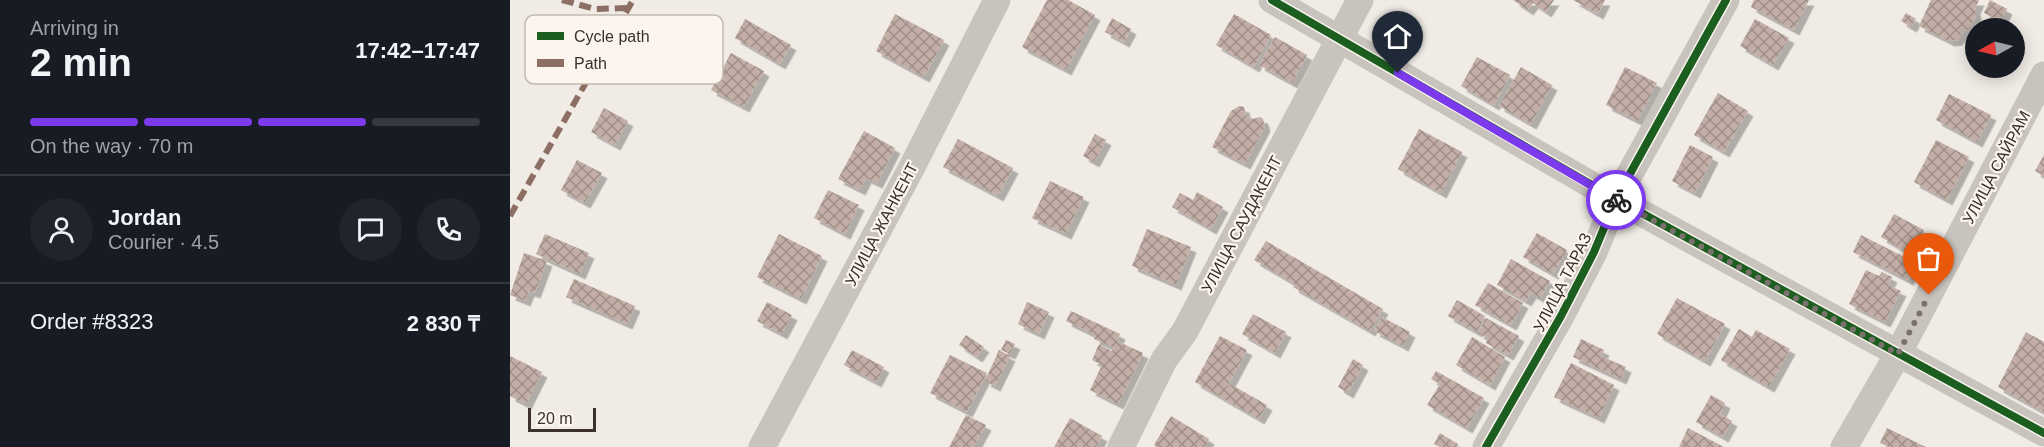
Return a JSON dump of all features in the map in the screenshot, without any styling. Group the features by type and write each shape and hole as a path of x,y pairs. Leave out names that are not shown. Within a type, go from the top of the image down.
{"street":[{"name":"УЛИЦА ЖАНКЕНТ","path":"762,447 913,165 997,0"},
{"path":"1272,0 1616,200 2044,433"},
{"name":"УЛИЦА САУДАКЕНТ","path":"1121,447 1164,360 1185,331 1360,0"},
{"name":"УЛИЦА ТАРАЗ","path":"1486,447 1561,316 1594,252 1616,200 1726,0"},
{"name":"УЛИЦА САЙРАМ","path":"1844,447 1898,354 2044,75"}],"building":[{"path":"1047,0 1068,0 1095,15 1066,70 1022,47"},
{"path":"1513,0 1554,0 1546,12 1533,3 1528,10"},
{"path":"1573,0 1605,0 1598,14"},
{"path":"1754,0 1809,0 1794,30 1751,7"},
{"path":"1931,0 1979,0 1975,9 1975,18 1965,18 1965,30 1957,40 1949,41 1919,26"},
{"path":"1990,0 2007,9 2002,18 1995,18 1984,13"},
{"path":"1906,13 1916,19 1911,27 1901,21"},
{"path":"895,14 944,40 924,77 876,51"},
{"path":"1234,14 1271,35 1254,67 1216,45"},
{"path":"1112,18 1131,29 1124,42 1105,32"},
{"path":"745,19 791,45 780,64 735,38"},
{"path":"1755,19 1789,38 1773,65 1740,46"},
{"path":"1275,37 1307,55 1292,83 1259,65"},
{"path":"731,53 764,71 744,107 711,90 714,84 723,84 723,68"},
{"path":"1477,57 1510,75 1494,105 1461,86"},
{"path":"1521,67 1552,85 1531,124 1499,106"},
{"path":"1625,67 1657,83 1638,121 1606,105"},
{"path":"1718,93 1748,111 1724,152 1694,135"},
{"path":"1949,94 1991,115 1977,142 1936,120"},
{"path":"1239,106 1244,107 1246,116 1263,119 1265,126 1245,164 1212,147 1231,111"},
{"path":"604,108 628,121 615,145 591,132"},
{"path":"1419,129 1462,152 1441,193 1398,169"},
{"path":"864,131 895,148 877,183 866,178 860,190 838,179"},
{"path":"1095,134 1106,140 1094,162 1083,156"},
{"path":"958,139 1013,168 998,196 943,167"},
{"path":"1936,140 1969,157 1947,200 1914,182"},
{"path":"1690,145 1713,157 1695,193 1672,181"},
{"path":"2044,155 2044,176 2035,171"},
{"path":"577,160 602,173 585,203 561,190"},
{"path":"1050,181 1084,197 1066,234 1032,218"},
{"path":"828,190 859,205 845,234 814,218"},
{"path":"1197,192 1223,207 1211,229 1172,207 1180,193 1193,200"},
{"path":"1894,214 1924,230 1911,254 1881,237"},
{"path":"1147,229 1191,247 1176,285 1132,266"},
{"path":"1537,233 1567,250 1553,274 1523,257"},
{"path":"545,234 589,253 580,274 536,254"},
{"path":"779,234 822,256 801,299 757,277"},
{"path":"1861,235 1916,263 1908,280 1853,252"},
{"path":"1266,241 1383,309 1370,331 1293,287 1295,284 1254,260"},
{"path":"524,253 547,261 535,293 529,291 525,301 510,295"},
{"path":"1511,259 1550,281 1540,298 1531,293 1526,301 1497,285"},
{"path":"1866,270 1879,276 1882,272 1892,277 1888,285 1901,291 1885,322 1849,304"},
{"path":"574,279 635,306 627,324 566,297"},
{"path":"1488,283 1523,303 1511,325 1475,305"},
{"path":"1677,298 1725,324 1705,361 1657,334"},
{"path":"1457,300 1485,316 1477,332 1448,316"},
{"path":"767,302 792,315 782,334 757,321"},
{"path":"1027,302 1049,312 1039,334 1018,324"},
{"path":"1071,311 1120,334 1117,341 1143,353 1118,404 1090,390 1102,365 1092,360 1099,344 1112,351 1114,348 1094,339 1095,335 1066,321"},
{"path":"1253,314 1286,332 1275,353 1242,334"},
{"path":"1382,317 1410,332 1403,346 1374,331"},
{"path":"1486,318 1519,336 1508,355 1486,343 1488,338 1478,333"},
{"path":"1739,329 1752,337 1756,330 1790,349 1769,387 1721,360"},
{"path":"2026,332 2044,342 2044,412 1998,387"},
{"path":"966,335 984,347 977,357 959,345"},
{"path":"1220,336 1247,350 1226,389 1230,384 1267,405 1259,419 1195,382"},
{"path":"1472,337 1505,357 1490,385 1456,365"},
{"path":"1581,339 1604,350 1601,356 1626,367 1621,379 1573,357"},
{"path":"1006,340 1015,344 1010,354 1001,350"},
{"path":"852,350 884,367 876,382 844,365"},
{"path":"999,350 1010,356 995,386 985,381"},
{"path":"950,355 987,373 967,412 930,393"},
{"path":"510,356 542,372 526,404 510,396"},
{"path":"1353,359 1363,365 1348,393 1338,387"},
{"path":"1571,363 1614,385 1599,418 1554,397"},
{"path":"1436,371 1484,398 1467,428 1427,405 1440,384 1431,379"},
{"path":"1711,395 1725,403 1720,414 1732,421 1723,437 1696,422"},
{"path":"966,415 986,425 974,447 949,447"},
{"path":"1171,416 1209,439 1205,447 1157,447 1154,445"},
{"path":"1070,418 1102,436 1096,447 1054,447"},
{"path":"1688,428 1724,447 1679,447"},
{"path":"1887,428 1926,447 1889,447 1880,443"},
{"path":"1440,433 1458,444 1456,447 1440,447 1434,444"}],"marked path":[{"path":"562,0 595,9 628,8"},
{"path":"624,15 633,0"},
{"path":"510,216 585,84"}],"cycle path":[{"path":"1272,0 1616,199 2044,433"},
{"path":"1486,447 1561,316 1594,252 1616,199 1726,0"}],"way so far":[{"path":"1616,200 1898,354 1929,295"}],"route":[{"path":"1398,73 1616,200"}]}
